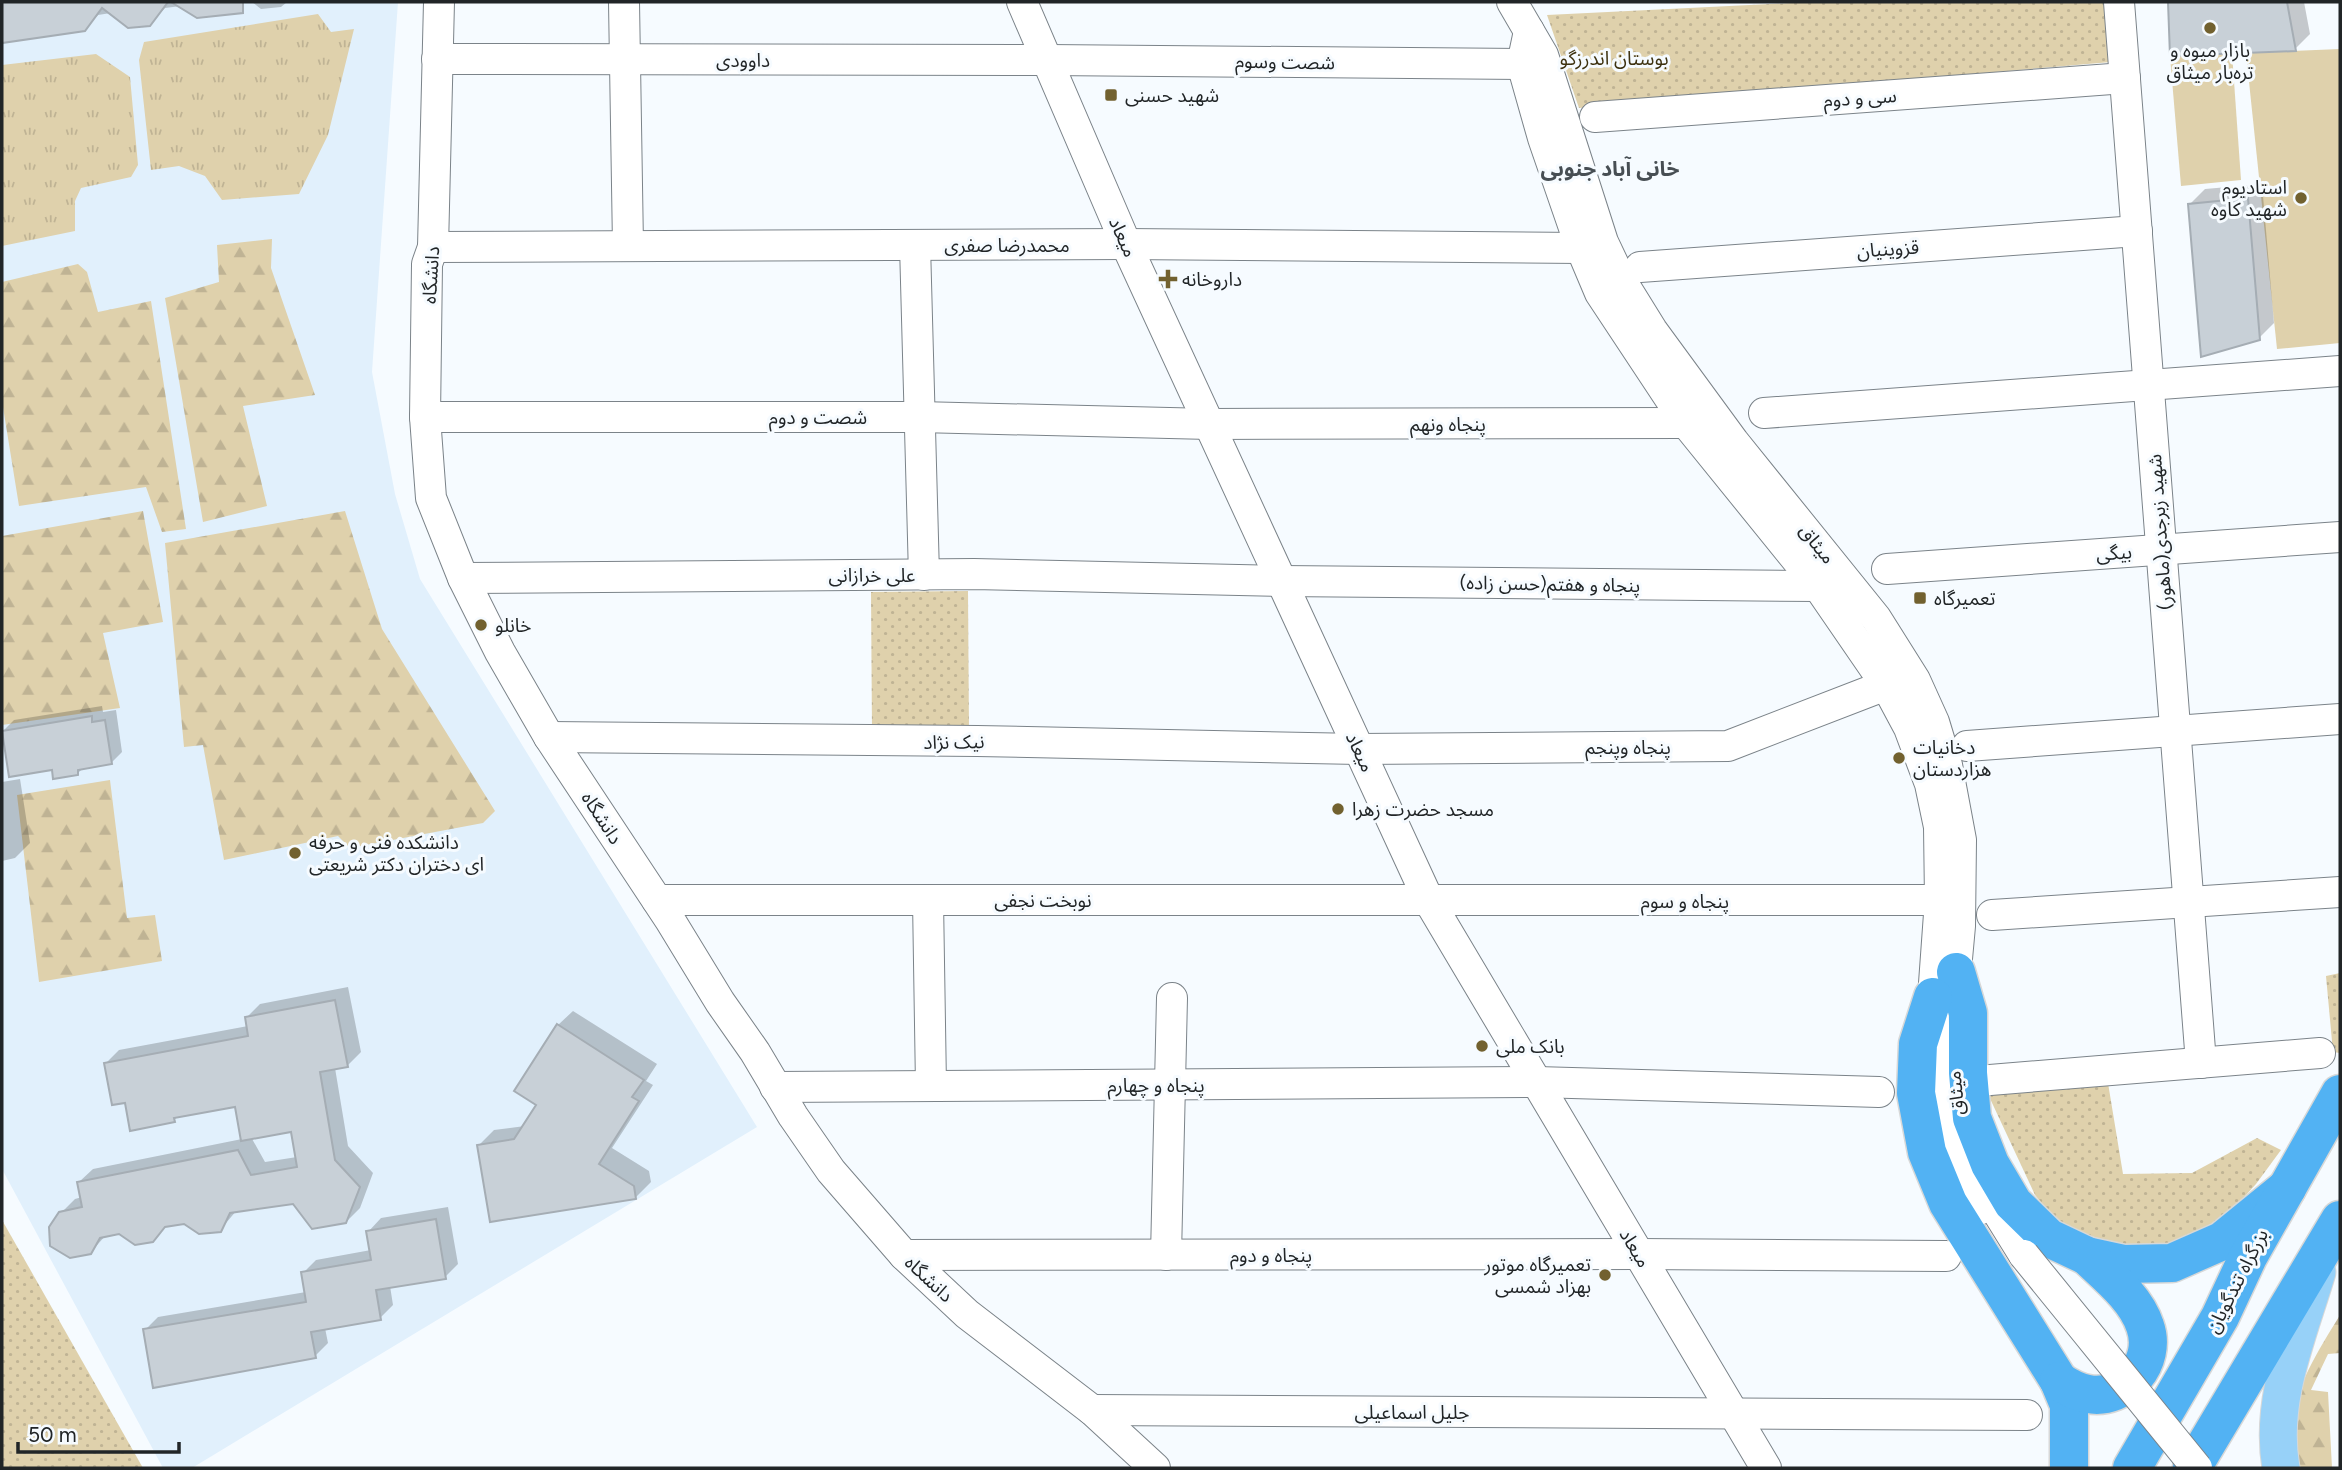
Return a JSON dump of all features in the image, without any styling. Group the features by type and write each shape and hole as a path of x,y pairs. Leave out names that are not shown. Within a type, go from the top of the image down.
{"highway":[{"path":"2070,1468 2069,1405 2059,1381 1948,1203 1927,1152 1916,1093 1918,1044 1945,984 1968,1013 1968,1073 1972,1118 1990,1164 2013,1203 2049,1238 2087,1256 2124,1264 2172,1263 2222,1241 2287,1188"},
{"name":"بزرگراه تندگویان","path":"2132,1468 2220,1317 2248,1257 2340,1094"},
{"path":"2194,1468 2333,1233"},
{"path":"2059,1381 2073,1391 2090,1395 2108,1394 2124,1388 2137,1376 2145,1361 2148,1343 2146,1326 2116,1283 2087,1256"}],"main road":[{"path":"2281,1468 2276,1444 2280,1395 2333,1233"}],"street":[{"name":"دانشگاه","path":"439,2 433,247 428,264 425,417 431,498 463,578 500,652 549,737 831,1171 904,1255 967,1314 1092,1410 1155,1468"},
{"path":"624,2 628,246"},
{"name":"میعاد","path":"1022,2 1126,244 1429,901 1766,1468"},
{"name":"میثاق","path":"1512,2 1543,55 1592,245 1600,293 1686,423 1818,586 1886,685 1909,728 1930,784 1939,827 1945,984"},
{"name":"شهید زبرجدی(ماهور)","path":"2119,2 2201,1063"},
{"path":"1522,64 1529,31"},
{"name":"داوودی","path":"437,59 1048,60"},
{"name":"شصت وسوم","path":"1048,60 1522,64"},
{"name":"میثاق","path":"1522,64 1543,138 1592,245 1621,281 1652,330 1734,442 1876,618 1915,680 1934,722 1947,765 1961,840 1960,926 1945,984 1935,1054 1957,1141"},
{"name":"سی و دوم","path":"1595,117 2125,78"},
{"name":"قزوینیان","path":"1640,267 2137,231"},
{"path":"915,245 924,575"},
{"name":"محمدرضا صفری","path":"433,247 1592,245"},
{"path":"1764,413 2340,371"},
{"name":"شصت و دوم","path":"425,417 919,417 1210,424"},
{"name":"پنجاه ونهم","path":"1210,424 1686,423"},
{"name":"بیگی","path":"1888,569 2340,537"},
{"name":"علی خرازانی","path":"463,578 924,575 1281,581"},
{"name":"(حسن زاده)پنجاه و هفتم","path":"1281,581 1818,586"},
{"name":"پنجاه وپنجم","path":"1359,749 1728,746 1886,685"},
{"path":"1967,746 2340,719"},
{"name":"نیک نژاد","path":"549,737 977,741 1359,749"},
{"path":"1992,915 2340,892"},
{"name":"نوبخت نجفی","path":"657,900 1429,901"},
{"path":"928,900 931,1086"},
{"name":"پنجاه و سوم","path":"1429,901 1941,900"},
{"path":"1166,1255 1172,998"},
{"path":"1990,1080 2319,1053"},
{"name":"پنجاه و چهارم","path":"775,1087 1537,1082 1879,1092"},
{"path":"1957,1141 1970,1191 2012,1260 2183,1468"},
{"path":"1957,1141 1981,1186 2024,1255 2194,1468"},
{"name":"پنجاه و دوم","path":"904,1255 1946,1256"},
{"name":"جلیل اسماعیلی","path":"1092,1410 2027,1415"}],"shaded area":[{"name":"دانشکده فنی و حرفه ای دختران دکتر شریعتی","path":"2,2 398,2 372,372 395,494 420,579 757,1127 192,1468 163,1468 2,1169"}],"green space":[{"name":"بوستان اندرزگو","path":"1811,2 2108,2 2111,62 1579,108 1547,15"},
{"path":"318,14 331,32 354,29 328,135 299,194 222,200 205,176 179,166 151,170 139,60 144,42"},
{"name":"استادیوم شهید کاوه","path":"2340,49 2340,343 2277,349 2246,53"},
{"path":"2232,53 2241,180 2181,186 2170,56"},
{"path":"96,54 130,77 138,165 131,177 81,188 75,201 75,231 2,246 2,65"},
{"path":"272,239 271,268 315,395 243,406 267,506 203,522 165,298 219,282 217,245"},
{"path":"78,264 87,272 98,312 151,301 186,529 162,532 146,487 19,506 2,401 2,282"},
{"path":"143,511 163,622 103,633 120,708 2,725 2,536"},
{"path":"345,511 382,629 495,811 483,823 350,848 338,836 224,860 203,745 184,747 165,543"},
{"path":"968,591 969,732 872,732 871,592"},
{"path":"110,780 127,918 155,915 162,961 39,982 17,795"},
{"path":"2340,973 2340,1053 2333,1052 2326,976"},
{"path":"2108,1083 2123,1174 2192,1173 2257,1138 2281,1150 2256,1184 2228,1215 2165,1248 2110,1249 2063,1229 2035,1195 1986,1090"},
{"path":"2,1220 143,1468 2,1468"},
{"path":"2340,1315 2340,1353 2328,1354 2311,1390 2328,1392 2332,1468 2301,1468 2293,1448 2292,1430 2298,1395"}],"building":[{"path":"2,2 168,2 150,26 128,28 102,8 85,31 2,43"},
{"path":"171,2 243,2 243,13 197,18"},
{"path":"2168,2 2287,2 2296,51 2170,56"},
{"path":"2248,198 2260,340 2201,357 2188,204"},
{"path":"92,716 92,722 105,720 112,764 78,770 78,775 53,779 52,770 9,777 2,731"},
{"path":"335,1000 348,1067 320,1072 335,1160 360,1187 346,1223 312,1229 293,1204 230,1213 221,1232 199,1234 184,1224 165,1227 153,1242 135,1245 119,1234 100,1238 91,1254 70,1258 50,1246 49,1227 59,1212 82,1207 77,1182 238,1150 251,1175 297,1167 291,1132 241,1141 235,1107 174,1118 175,1122 130,1131 125,1103 112,1105 104,1063 248,1036 245,1017"},
{"path":"557,1024 644,1080 632,1097 639,1101 599,1164 634,1186 636,1199 490,1222 477,1145 514,1139 536,1105 514,1091"},
{"path":"436,1219 446,1279 376,1290 381,1320 311,1332 316,1358 153,1388 143,1329 306,1302 301,1272 371,1260 366,1231"}],"place":[{"name":"بازار میوه و تره‌بار میثاق","path":"2210,28"},
{"name":"شهید حسنی","path":"1111,95"},
{"name":"استادیوم شهید کاوه","path":"2301,198"},
{"name":"داروخانه","path":"1168,279"},
{"name":"تعمیرگاه","path":"1920,598"},
{"name":"خانلو","path":"481,625"},
{"name":"دخانیات هزاردستان","path":"1899,758"},
{"name":"مسجد حضرت زهرا","path":"1338,809"},
{"name":"دانشکده فنی و حرفه ای دختران دکتر شریعتی","path":"295,853"},
{"name":"بانک ملی","path":"1482,1046"},
{"name":"تعمیرگاه موتور بهزاد شمسی","path":"1605,1275"}],"district":[{"name":"خانی آباد جنوبی","path":"1610,168"}]}
